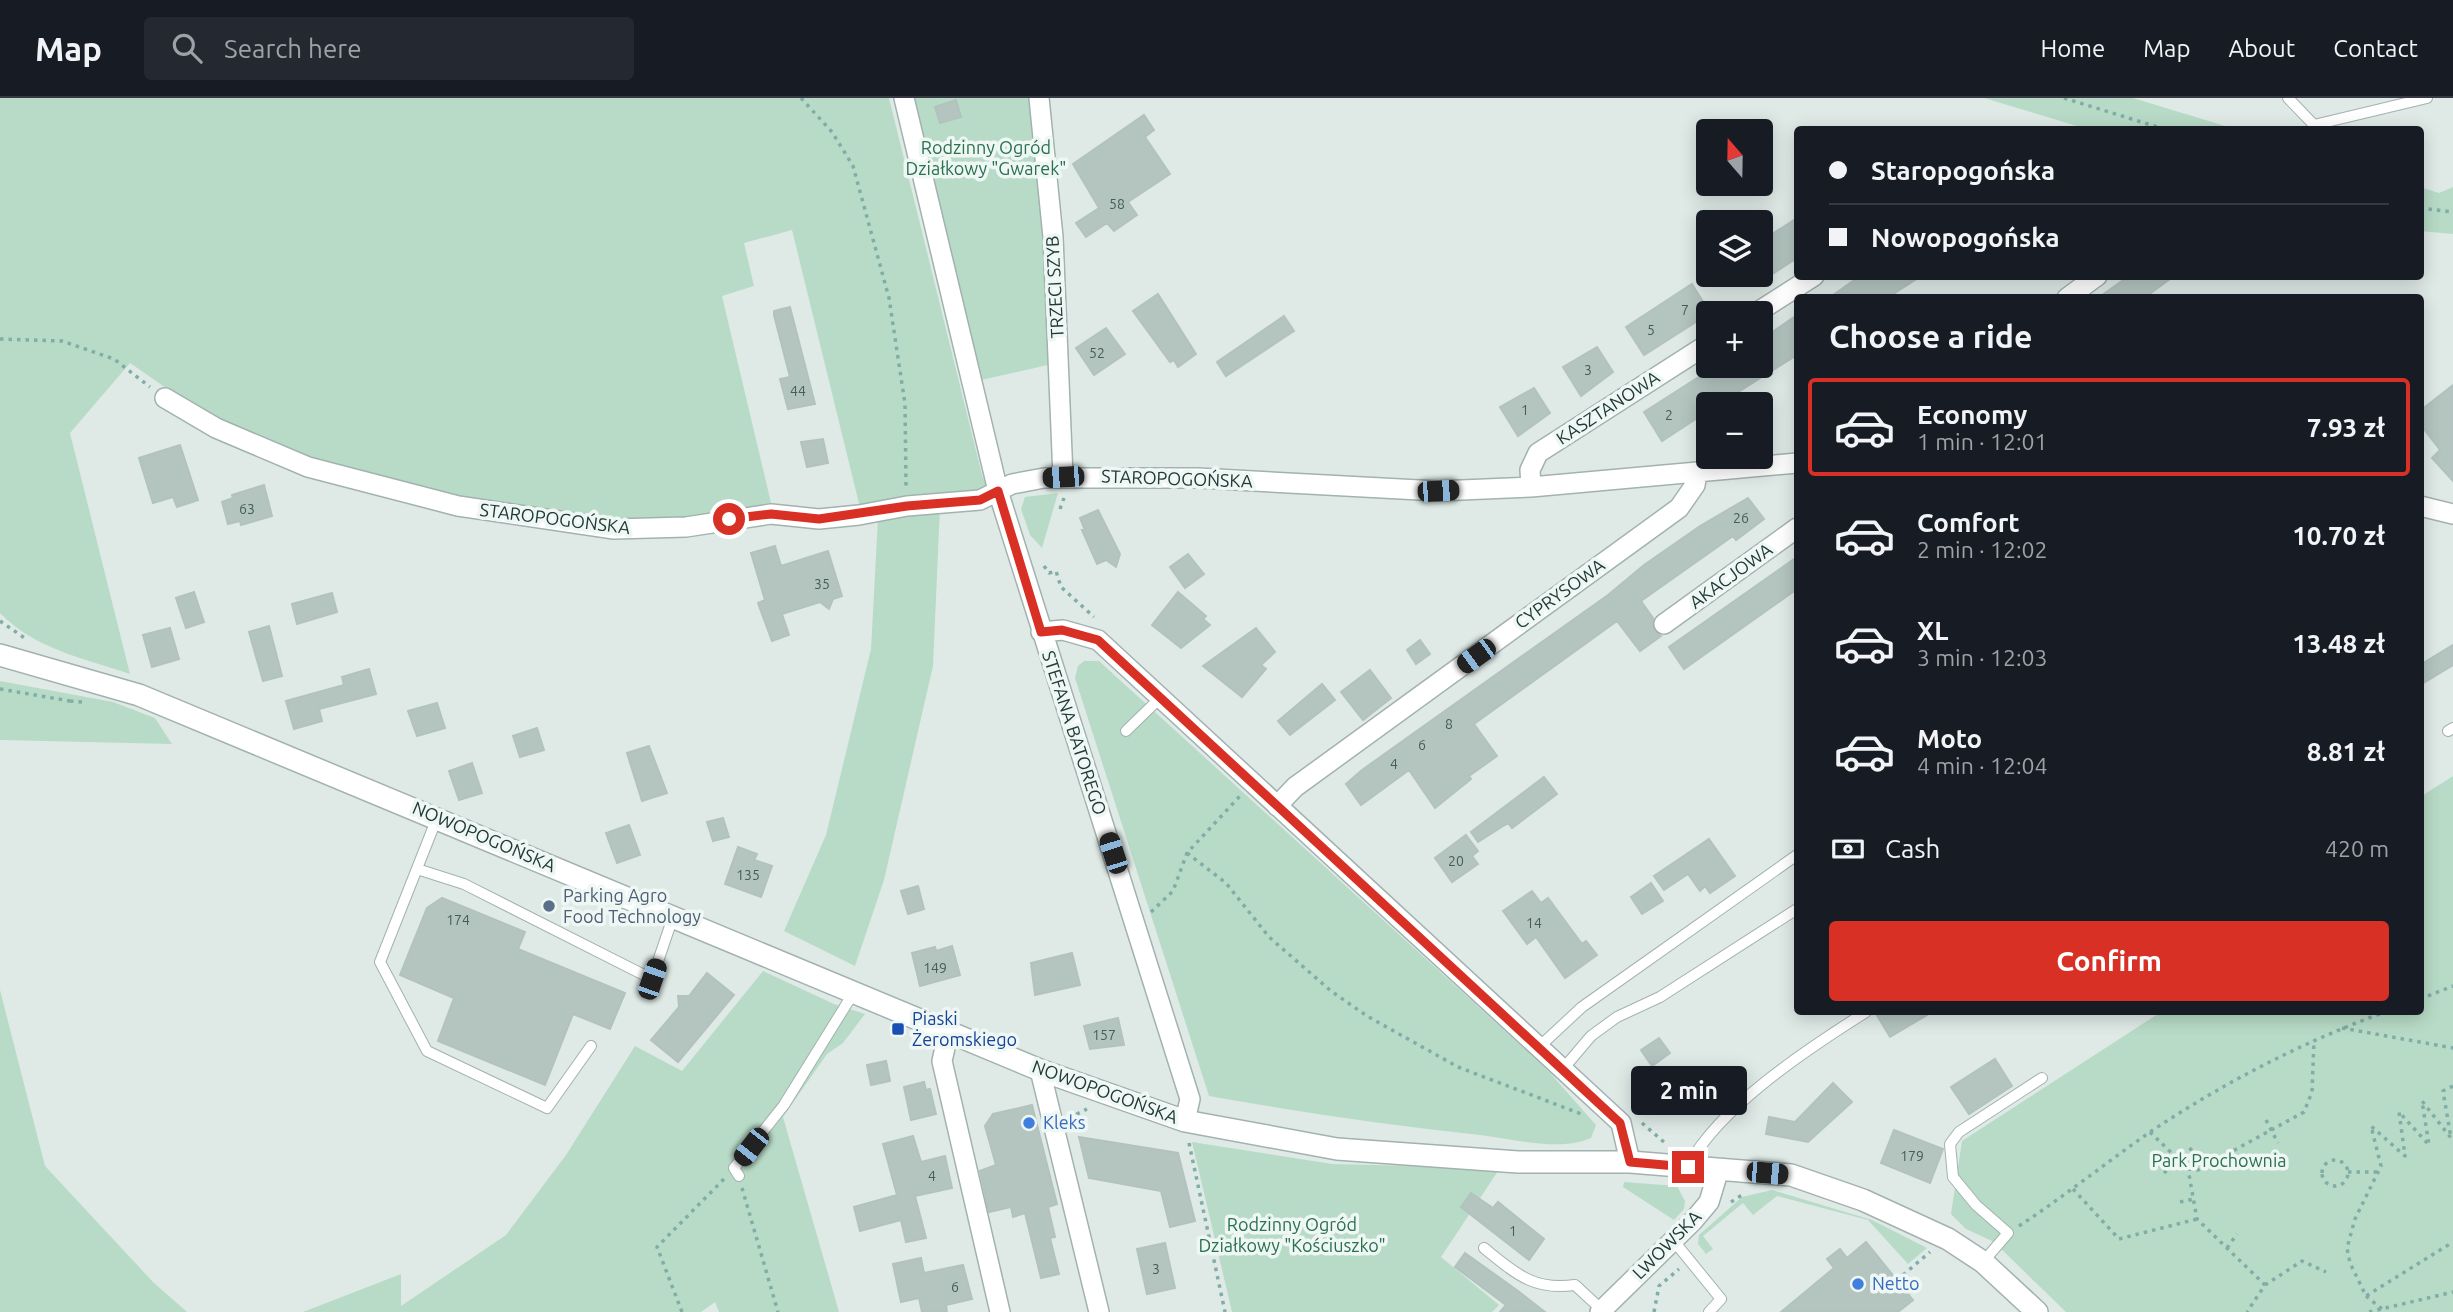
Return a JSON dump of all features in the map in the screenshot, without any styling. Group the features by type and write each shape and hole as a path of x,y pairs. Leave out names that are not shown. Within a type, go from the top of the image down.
{"street":[{"name":"STEFANA BATOREGO","path":"904,98 998,491 1190,1099 1185,1121"},
{"name":"TRZECI SZYB","path":"1040,98 1053,237 1063,477"},
{"path":"1773,302 1808,280"},
{"path":"2072,294 2092,280"},
{"name":"KASZTANOWA","path":"1531,487 1531,470 1538,453 1696,352"},
{"name":"STAROPOGOŃSKA","path":"165,398 216,428 308,467 458,506 538,520 614,529 652,530 771,514 819,519 907,506 980,500 1012,484 1063,477 1198,478 1438,491 1531,487 1794,463"},
{"name":"CYPRYSOWA","path":"1277,806 1295,787 1679,508 1695,485 1697,474"},
{"path":"2424,507 2453,514"},
{"name":"AKACJOWA","path":"1664,624 1794,530"},
{"path":"1041,632 1062,630 1098,640 1620,1123 1630,1162"},
{"name":"NOWOPOGOŃSKA","path":"0,655 106,683 139,695 438,817 1040,1070 1185,1121 1337,1149 1518,1162 1630,1162 1791,1175 1863,1200 1948,1239 1983,1262 2036,1312"},
{"path":"949,1030 942,1061 1000,1312"},
{"path":"1040,1070 1099,1312"},
{"name":"LWOWSKA","path":"1608,1309 1709,1202 1719,1169"}],"lane":[{"path":"2288,98 2314,125 2427,98"},
{"path":"1126,731 1159,699"},
{"path":"438,817 380,962 427,1051 547,1108 591,1046"},
{"path":"1539,1047 1582,1007 1794,857"},
{"path":"417,869 464,884 652,979 673,916"},
{"path":"1563,1069 1591,1036 1616,1017 1660,997 1794,911"},
{"path":"736,1172 784,1105 855,992"},
{"path":"1688,1167 1699,1147 1766,1083 1826,1037 1861,1015"},
{"path":"1983,1262 2008,1233 1976,1205 1953,1177 1950,1144 1959,1132 2042,1078"},
{"path":"1672,1240 1721,1299 1709,1312"},
{"path":"1484,1248 1525,1281 1558,1287 1576,1285 1608,1309"}],"path":[{"path":"801,98 832,132 853,166 890,298 905,404 907,506"},
{"path":"2064,98 2153,126"},
{"path":"2424,208 2453,212"},
{"path":"0,339 62,341 114,359 165,398"},
{"path":"1145,916 1157,909 1173,891 1187,853 1246,789"},
{"path":"1187,853 1226,883 1248,914 1285,952 1331,991 1367,1016 1458,1067 1582,1116 1591,1113"},
{"path":"2424,997 2453,986"},
{"path":"2008,1233 2150,1132 2239,1076 2314,1039 2377,1015"},
{"path":"2342,1028 2453,1048"},
{"path":"2188,1169 2198,1170 2304,1112 2312,1092 2314,1039"},
{"path":"2382,1309 2366,1296 2350,1263 2347,1248 2356,1219 2381,1166 2371,1125 2406,1156 2399,1112 2429,1145 2422,1101 2451,1138 2443,1091 2453,1086"},
{"path":"2199,1100 2202,1105"},
{"path":"1185,1121 1225,1312"},
{"path":"2266,1121 2278,1143"},
{"path":"2150,1132 2188,1169 2193,1183 2197,1219 2265,1285"},
{"path":"2164,1172 2192,1148"},
{"path":"2335,1159 2345,1164 2348,1172 2346,1181 2337,1186 2326,1183 2322,1173 2325,1164 2335,1159"},
{"path":"2193,1183 2198,1170"},
{"path":"682,1312 657,1247 736,1172 778,1312"},
{"path":"2348,1172 2378,1172"},
{"path":"2073,1189 2119,1239 2197,1219"},
{"path":"1729,1203 1755,1191"},
{"path":"2180,1202 2194,1199"},
{"path":"2227,1248 2237,1234"},
{"path":"2366,1296 2453,1242"},
{"path":"1903,1275 1930,1252"},
{"path":"1654,1312 1658,1286 1690,1259"},
{"path":"2247,1312 2265,1285 2302,1261 2326,1272"},
{"path":"2369,1312 2453,1292"}],"green space":[{"path":"0,98 889,98 982,475 994,502 940,507 933,666 884,880 855,966 784,931 826,835 871,649 878,518 863,520 792,230 744,243 754,286 722,296 772,507 622,524 460,498 310,461 218,424 130,363 70,433 130,674 44,644 0,613"},
{"name":"Rodzinny Ogród Działkowy \"Gwarek\"","path":"910,98 1039,98 1061,362 981,380"},
{"path":"1984,98 2133,98 2225,126 2077,126"},
{"path":"2453,187 2453,234 2424,231 2424,188 2439,193"},
{"path":"1058,493 1042,548 1030,535 1021,509 1025,497"},
{"path":"1084,661 1099,661 1550,1073 1596,1125 1591,1138 1565,1144 1536,1143 1344,1118 1209,1096 1075,678 1078,666"},
{"path":"0,681 113,702 155,718 172,744 0,740"},
{"name":"Park Prochownia","path":"2453,776 2453,1312 2066,1312 1994,1242 1966,1229 1951,1214 1962,1141 2156,1015 2424,1015 2424,794"},
{"path":"763,971 834,1004 865,1014 843,1043 827,1054 783,1117 839,1312 719,1312 715,1302 701,1312 303,1312 401,1274 401,1306 506,1235 566,1155 635,1046 682,1071"},
{"path":"0,990 45,1166 153,1282 187,1312 0,1312"},
{"name":"Rodzinny Ogród Działkowy \"Kościuszko\"","path":"1192,1142 1332,1164 1500,1168 1441,1257 1499,1305 1492,1312 1232,1312"},
{"path":"1624,1182 1677,1186 1685,1201 1684,1209 1674,1220 1623,1187"},
{"path":"1772,1190 1872,1220 1927,1248 1908,1264 1868,1220 1777,1196 1753,1215 1743,1203 1703,1236 1713,1249 1706,1254 1698,1244 1699,1235 1742,1197"}],"building":[{"path":"956,100 961,117 940,123 935,107"},
{"path":"1144,115 1154,130 1145,137 1170,174 1128,202 1137,215 1114,231 1107,223 1086,237 1076,223 1099,208 1073,164"},
{"path":"1794,220 1794,260 1773,274 1773,234"},
{"path":"1854,280 1915,280 1893,294 1835,294"},
{"path":"2123,280 2169,280 2149,294 2104,294"},
{"path":"1692,284 1703,301 1696,301 1696,322 1644,355 1626,327"},
{"path":"1158,294 1196,354 1178,367 1174,360 1170,362 1133,311"},
{"path":"790,307 815,404 788,409 780,379 790,377 774,311"},
{"path":"1284,316 1294,331 1226,376 1217,362"},
{"path":"1794,317 1794,357 1773,370 1773,332"},
{"path":"1106,328 1125,354 1094,375 1076,348"},
{"path":"1597,347 1613,372 1581,396 1563,367"},
{"path":"1697,378 1760,378 1738,392 1696,392 1696,419 1662,441 1644,412"},
{"path":"2453,385 2453,481 2432,458 2440,450 2424,429 2424,408"},
{"path":"1534,388 1550,413 1518,436 1500,407"},
{"path":"823,439 828,463 807,467 801,442"},
{"path":"180,445 198,500 177,507 173,497 153,503 139,458"},
{"path":"264,485 272,516 241,525 240,521 228,524 222,502 233,498 232,495"},
{"path":"1748,498 1764,519 1736,540 1733,536 1641,601 1653,618 1654,631 1661,636 1640,651 1617,621 1474,724 1497,756 1469,776 1471,779 1435,808 1409,770 1361,805 1346,784 1362,770 1608,595 1644,565 1700,526"},
{"path":"1098,510 1120,554 1116,567 1106,560 1097,564 1082,530 1085,530 1080,518"},
{"path":"775,546 781,566 828,551 842,596 833,599 829,609 820,602 782,614 789,635 772,641 758,603 765,600 751,553"},
{"path":"1188,554 1204,574 1185,588 1170,567"},
{"path":"1794,559 1794,591 1684,669 1669,647"},
{"path":"194,592 204,622 186,628 176,598"},
{"path":"1178,592 1206,616 1203,619 1210,625 1181,648 1152,625"},
{"path":"332,593 337,612 297,624 292,604"},
{"path":"269,626 282,676 263,681 249,632"},
{"path":"170,628 179,659 152,667 143,635"},
{"path":"1256,628 1275,652 1261,665 1266,669 1242,697 1203,666"},
{"path":"1420,640 1430,654 1416,664 1407,650"},
{"path":"2453,645 2453,665 2424,683 2424,663"},
{"path":"369,669 376,694 319,709 322,721 294,729 286,701 344,685 342,677"},
{"path":"1370,670 1391,698 1363,720 1341,692"},
{"path":"1322,684 1335,700 1290,735 1278,721"},
{"path":"437,703 445,728 417,736 408,711"},
{"path":"537,728 544,750 520,757 513,736"},
{"path":"649,746 667,793 642,801 627,753"},
{"path":"472,763 482,793 459,800 449,771"},
{"path":"1544,777 1557,794 1512,828 1508,823 1478,842 1471,832"},
{"path":"723,818 729,837 713,841 707,822"},
{"path":"629,825 640,855 617,863 606,833"},
{"path":"1466,835 1478,851 1472,856 1478,864 1452,882 1435,858"},
{"path":"1709,839 1735,876 1710,893 1705,886 1700,891 1688,874 1664,890 1654,876"},
{"path":"738,847 757,854 754,860 772,866 761,897 725,884"},
{"path":"1651,883 1663,901 1642,914 1631,897"},
{"path":"918,886 924,909 908,914 901,891"},
{"path":"1532,891 1541,903 1548,898 1582,944 1586,941 1597,955 1565,978 1536,937 1527,944 1503,911"},
{"path":"442,898 525,932 518,949 625,993 610,1029 573,1014 545,1085 438,1041 454,998 400,975 427,908"},
{"path":"952,946 960,975 920,986 912,953 935,947 936,951"},
{"path":"1072,953 1080,985 1035,995 1031,963"},
{"path":"707,973 734,995 678,1062 651,1040 679,1007 678,996 689,996"},
{"path":"1877,1015 1927,1015 1890,1037"},
{"path":"1118,1018 1124,1045 1090,1049 1084,1026"},
{"path":"1659,1038 1670,1053 1652,1066 1641,1050"},
{"path":"1995,1059 2012,1086 1969,1114 1951,1087"},
{"path":"886,1061 890,1081 871,1085 867,1065"},
{"path":"1728,1068 1740,1082 1711,1104 1701,1089"},
{"path":"924,1082 926,1090 930,1089 936,1114 911,1120 904,1087"},
{"path":"1833,1083 1852,1102 1808,1142 1766,1134 1769,1117 1795,1122"},
{"path":"1032,1105 1057,1204 1048,1207 1055,1237 1050,1238 1059,1274 1041,1278 1025,1213 1013,1217 1011,1207 989,1212 980,1171 996,1165 985,1126 993,1114"},
{"path":"1894,1130 1943,1149 1930,1183 1881,1163"},
{"path":"913,1136 921,1162 945,1156 952,1188 915,1196 926,1238 906,1242 901,1220 860,1231 854,1207 897,1195 883,1144"},
{"path":"1079,1137 1178,1153 1195,1221 1170,1227 1161,1191 1089,1178"},
{"path":"1471,1193 1493,1208 1498,1202 1544,1239 1529,1260 1461,1207"},
{"name":"Netto","path":"1866,1242 1913,1300 1898,1312 1781,1312 1834,1268 1827,1259 1840,1249 1847,1258"},
{"path":"1165,1243 1175,1288 1147,1294 1137,1249"},
{"path":"1465,1253 1545,1312 1500,1312 1506,1305 1455,1267"},
{"path":"921,1258 924,1273 963,1265 972,1299 946,1305 947,1312 922,1312 919,1298 901,1302 893,1264"}],"place":[{"name":"Parking Agro Food Technology","path":"549,906"},
{"name":"Piaski Żeromskiego","path":"898,1029"},
{"name":"Kleks","path":"1029,1123"},
{"name":"Netto","path":"1858,1284"}],"route":[{"path":"729,519 771,514 819,519 859,515 907,506 980,500 998,491 1041,632 1062,630 1098,640 1620,1123 1630,1162 1688,1167"}]}
